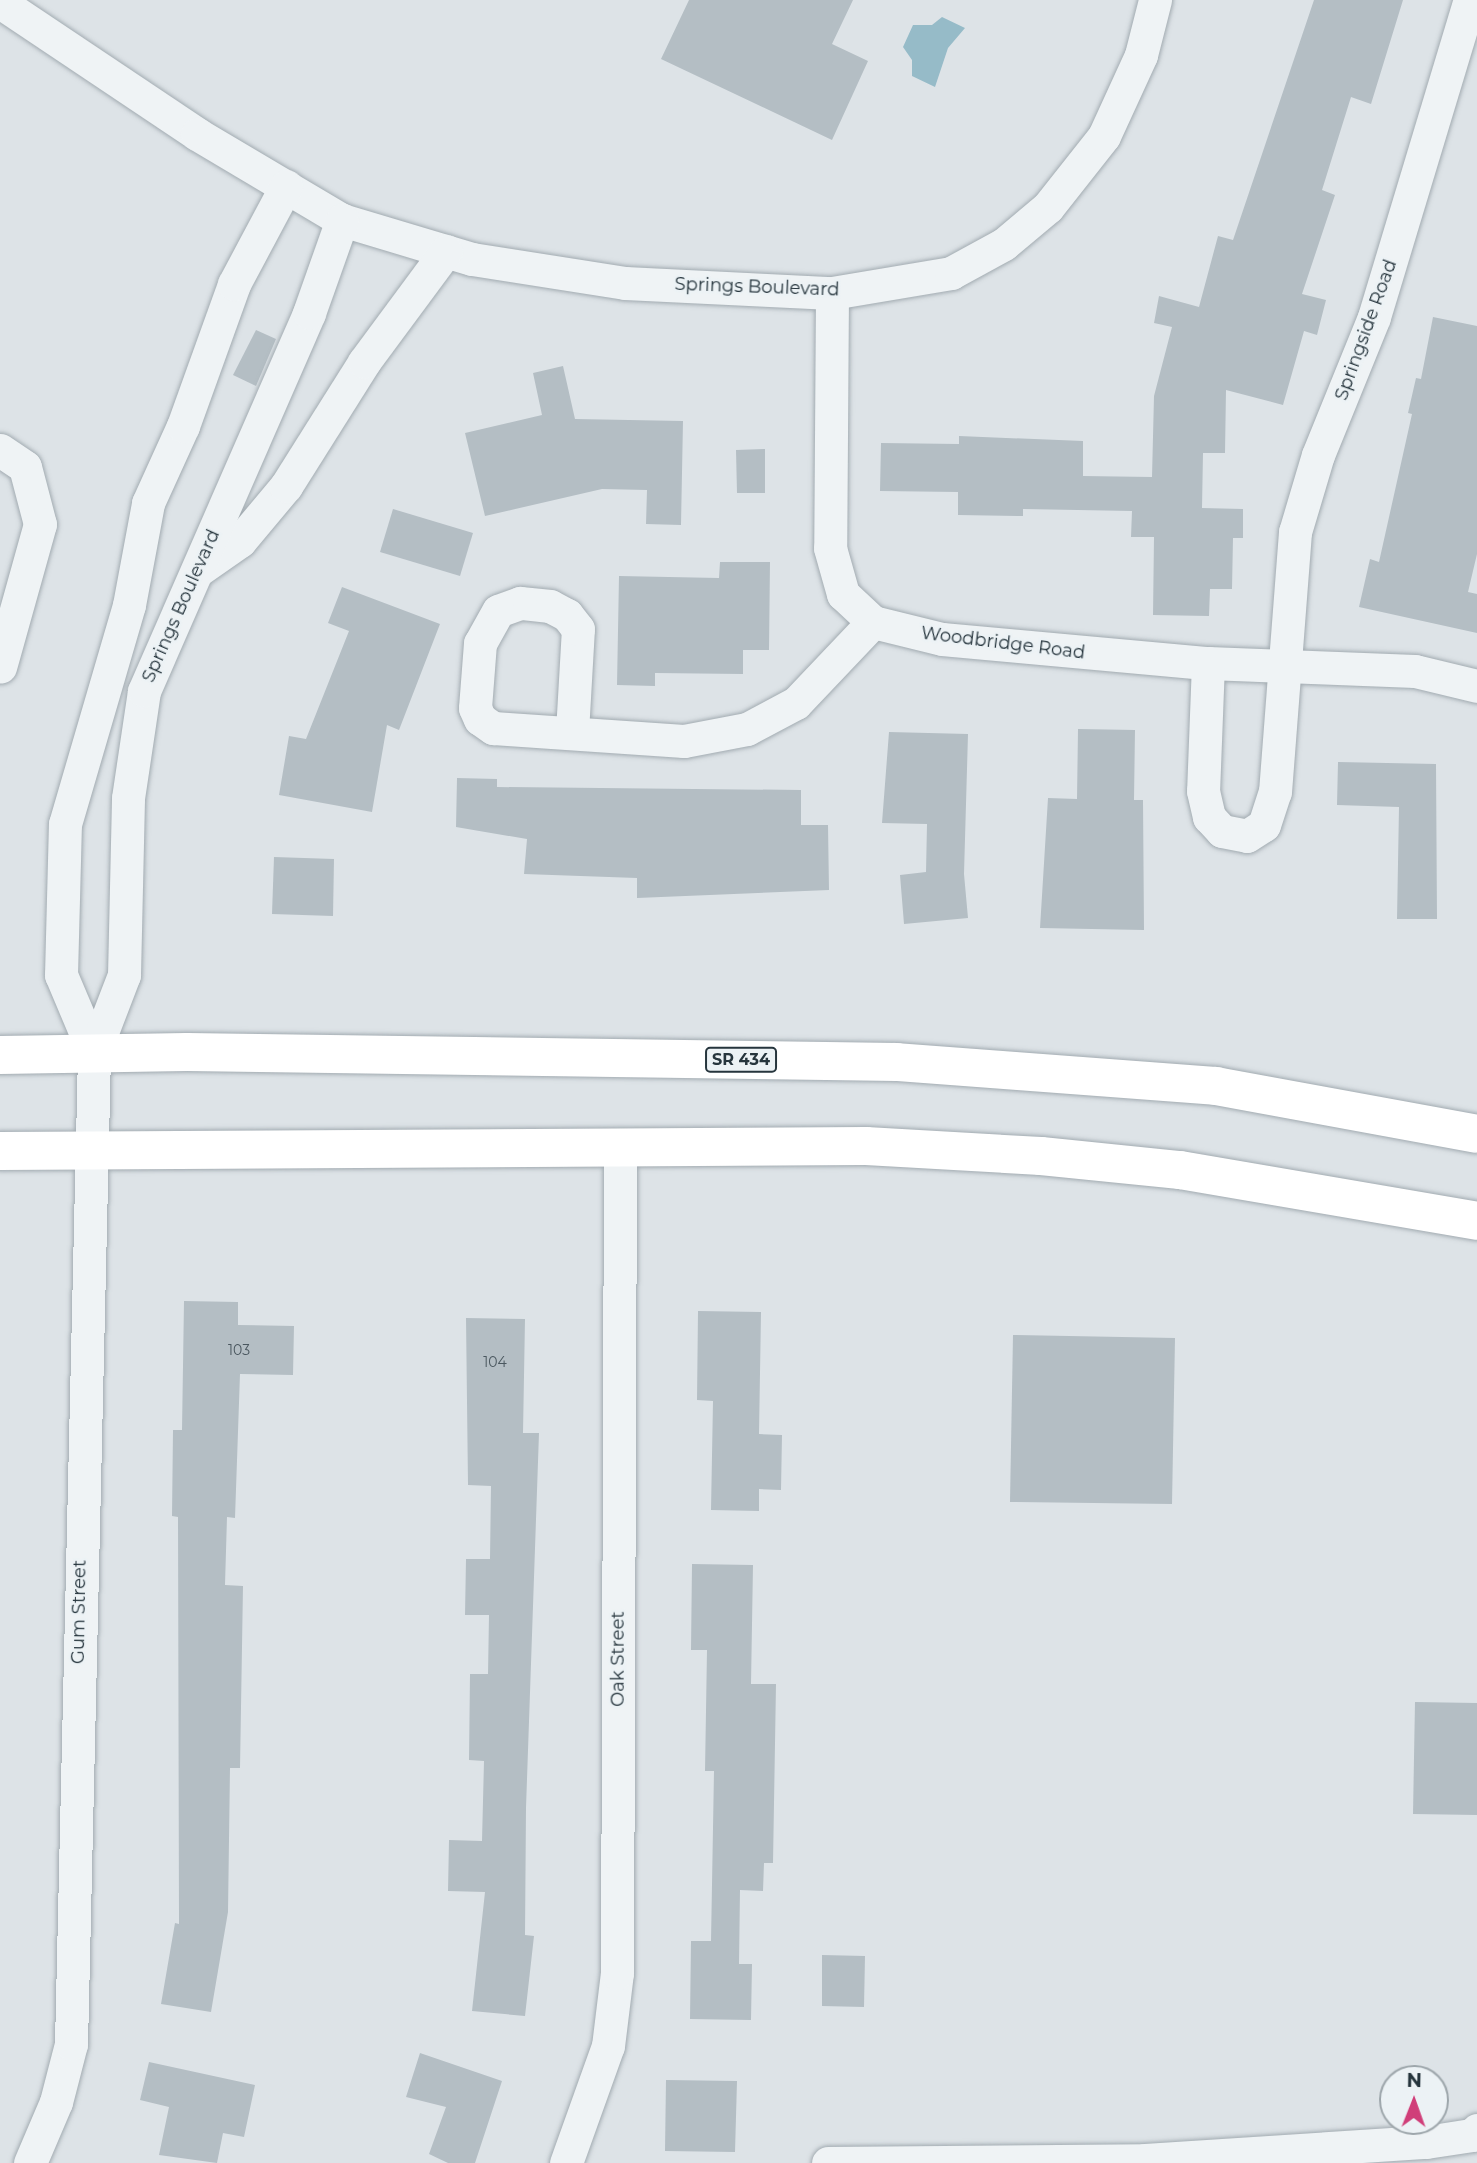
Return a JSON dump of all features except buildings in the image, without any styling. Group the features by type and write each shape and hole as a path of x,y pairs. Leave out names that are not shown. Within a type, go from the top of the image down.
{"main road":[{"name":"SR 434","path":"0,1055 94,1053 897,1062 1216,1086 1477,1134"},
{"path":"0,1151 866,1146 1041,1156 1180,1170 1477,1221"}],"street":[{"name":"Springs Boulevard","path":"0,2 197,134 342,220 446,251 625,283 832,293 951,273 1004,244 1048,207 1104,136 1141,55 1155,0"},
{"name":"Springside Road","path":"1208,663 1203,791 1209,817 1222,831 1247,836 1264,825 1275,792 1295,532 1318,455 1374,317 1470,0"},
{"path":"94,1053 61,975 65,824 129,605 148,503 183,426 234,285 286,186"},
{"name":"Springs Boulevard","path":"94,1053 124,975 128,798 144,691 309,313 342,220"},
{"path":"197,571 240,541 286,485 376,346 446,251"},
{"name":"Woodbridge Road","path":"832,293 830,548 843,594 873,622 942,639 1208,663 1284,663 1415,671 1477,686"},
{"path":"0,450 25,467 40,524 0,667"},
{"path":"572,732 684,741 747,729 796,703 873,622"},
{"name":"Gum Street","path":"30,2163 56,2102 73,2020 89,1151 94,1053"},
{"name":"Oak Street","path":"566,2163 608,2046 617,1973 620,1147"},
{"path":"828,2162 1145,2160 1426,2153 1472,2135 1477,2130"}],"water":[{"path":"942,17 965,28 948,48 935,87 912,76 912,60 903,47 913,25 932,25"}]}
